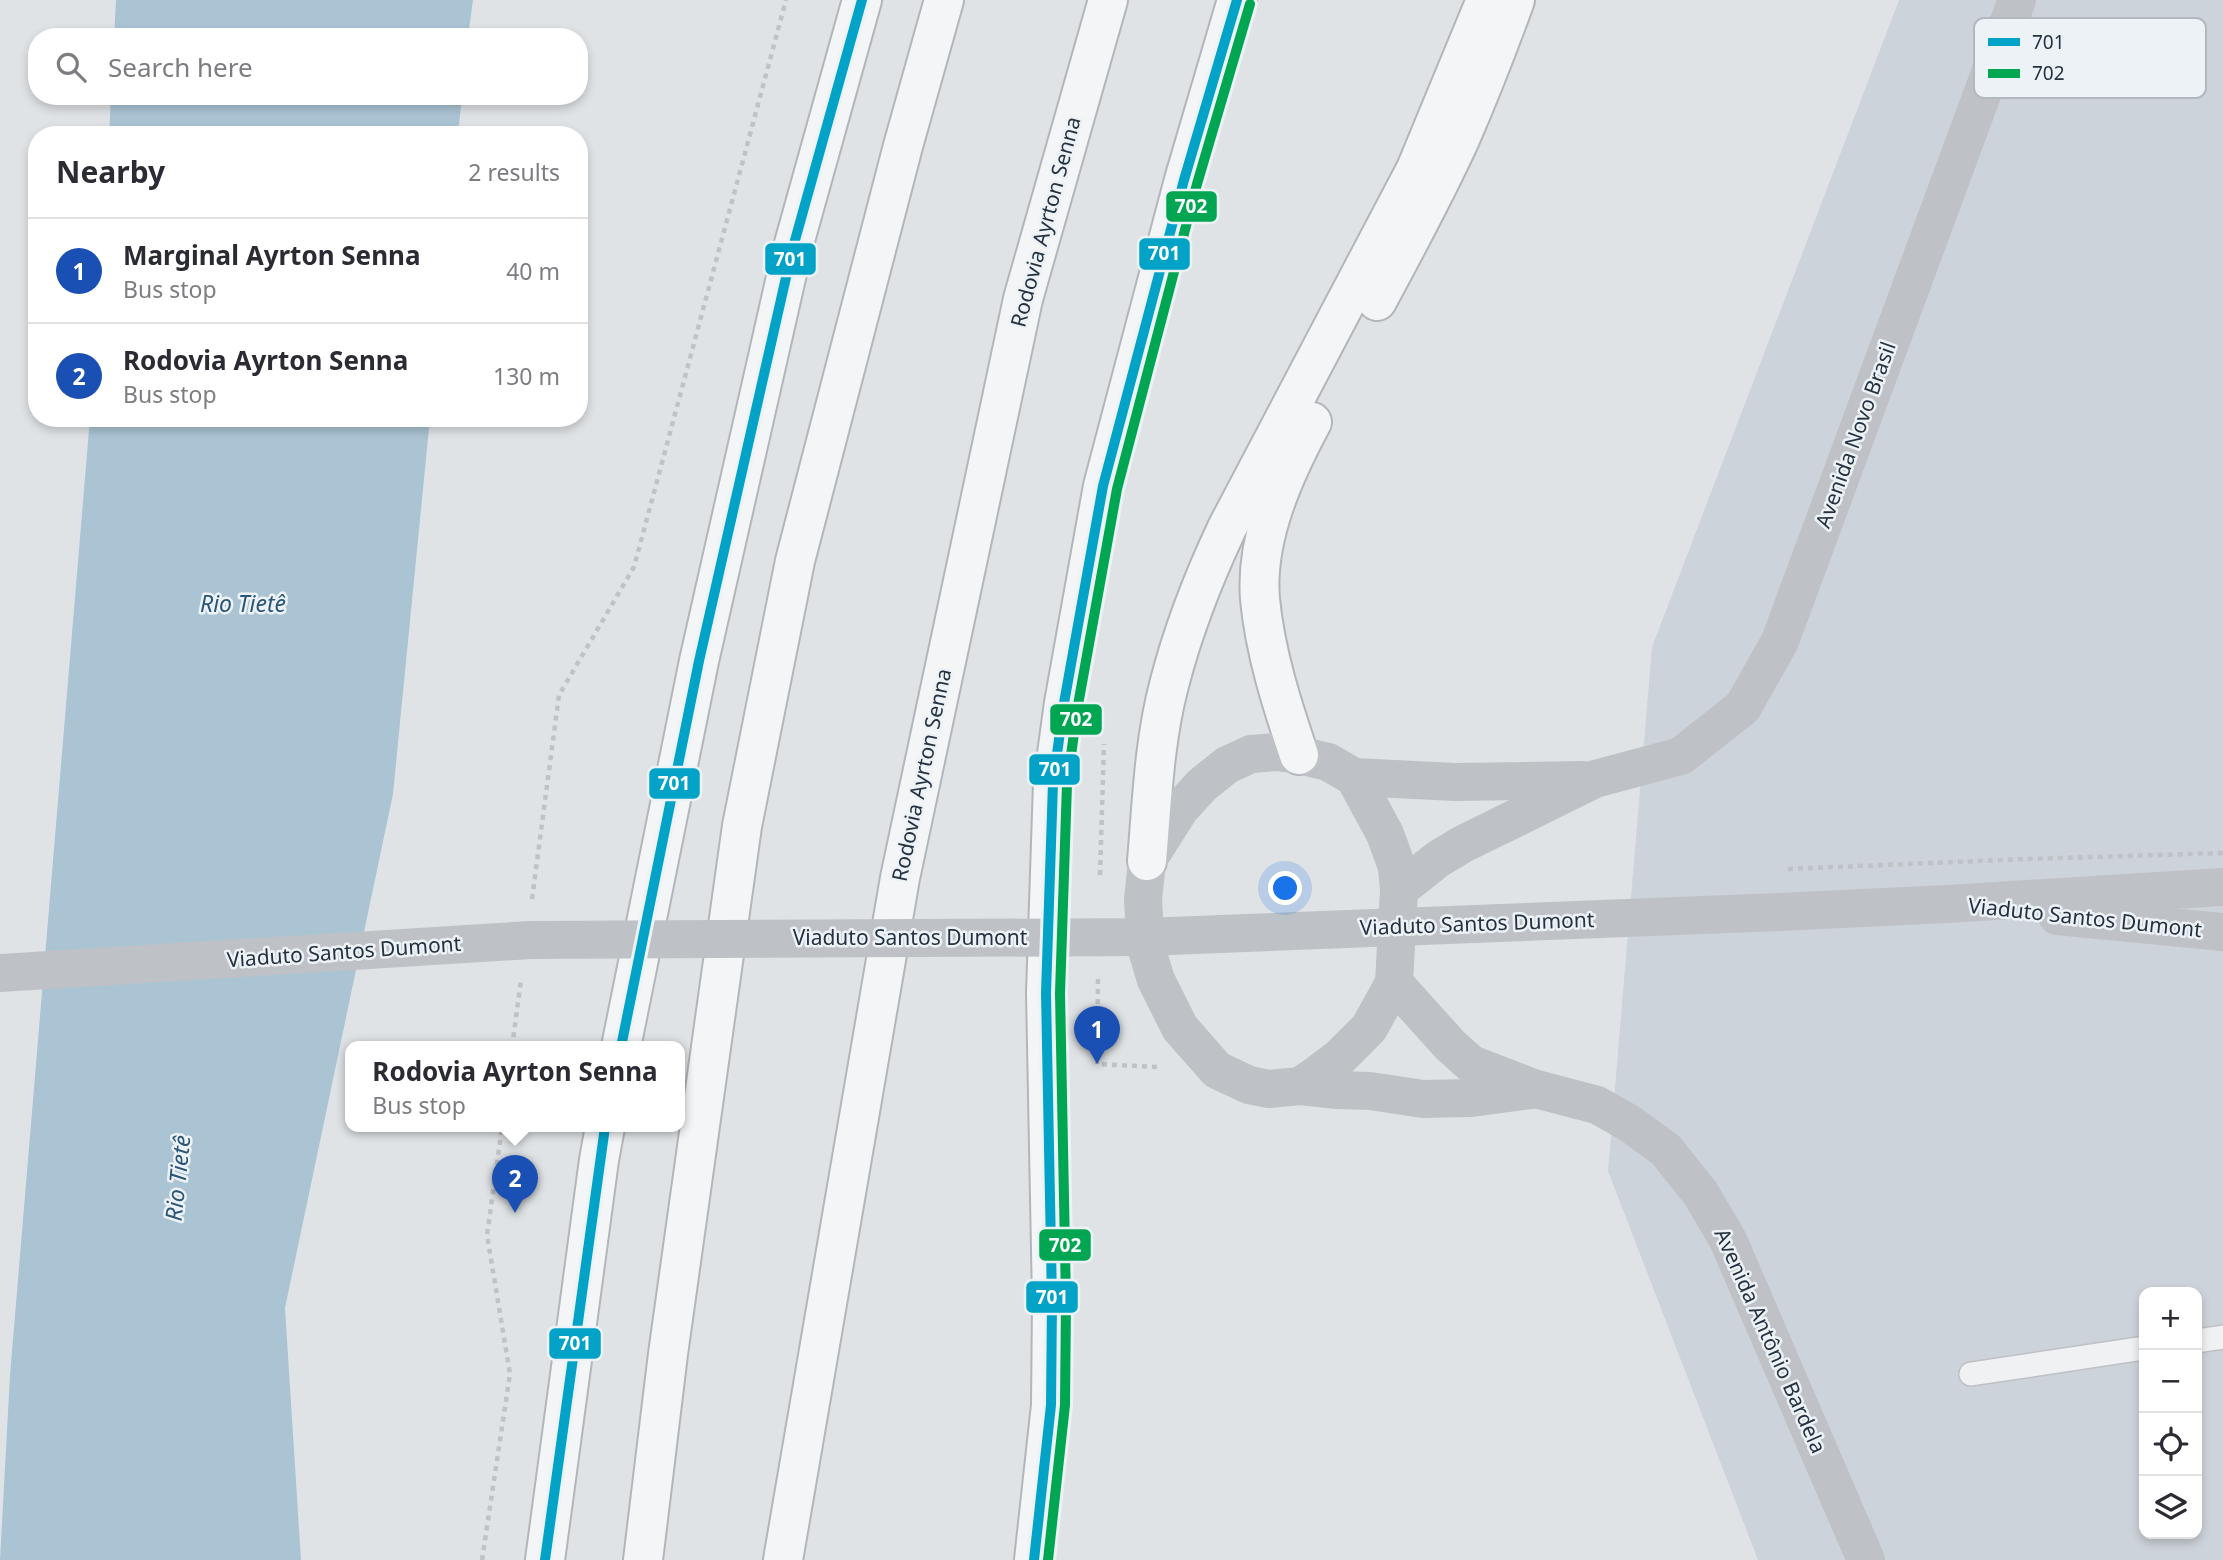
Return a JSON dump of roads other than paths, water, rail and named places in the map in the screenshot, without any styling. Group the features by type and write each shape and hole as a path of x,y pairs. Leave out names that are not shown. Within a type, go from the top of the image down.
{"highway":[{"path":"622,1041 699,661 792,251 862,0"},
{"path":"643,1560 668,1354 742,825 794,561 944,0"},
{"name":"Rodovia Ayrton Senna","path":"783,1560 908,837 1023,299 1108,0"},
{"path":"1034,1560 1051,1405 1052,1301 1046,993 1054,770 1103,486 1184,180 1237,0"},
{"path":"1147,861 1155,762 1168,686 1203,578 1416,169 1486,0"},
{"path":"1299,755 1268,648 1260,598 1261,559 1272,514 1296,453 1421,219 1459,141 1516,0"},
{"path":"545,1560 604,1132"}],"street":[{"name":"Avenida Novo Brasil","path":"2010,18 2017,0"},
{"name":"Avenida Novo Brasil","path":"1398,890 1455,849 1595,779 1681,756 1743,707 1780,641 1981,98"},
{"path":"1147,861 1180,809 1202,785 1227,765 1251,754 1276,752 1299,755 1328,762 1354,777 1385,834 1396,867 1398,890 1394,982 1369,1028 1339,1058 1300,1086"},
{"name":"Avenida Novo Brasil","path":"1354,777 1455,782 1595,779"},
{"name":"Avenida Antônio Bardela","path":"1147,861 1143,900 1146,947 1156,980 1180,1028 1217,1070 1249,1085 1269,1089 1300,1086 1370,1091 1423,1099 1471,1098 1536,1089"},
{"name":"Viaduto Santos Dumont","path":"0,973 530,940 1144,937 1947,904 2223,887"},
{"name":"Viaduto Santos Dumont","path":"1947,904 2223,932"},
{"name":"Avenida Antônio Bardela","path":"1394,982 1450,1045 1471,1064 1536,1089 1597,1105 1666,1150 1700,1194 1728,1240 1866,1560"}],"lane":[{"path":"2202,1340 2223,1337"},
{"path":"1970,1374 2139,1350"}],"water":[{"path":"116,0 473,0 469,28 114,28"},
{"path":"111,105 461,105 459,126 109,126"},
{"name":"Rio Tietê","path":"89,427 429,427 393,794 285,1308 301,1560 0,1560 10,1375"}],"place":[{"name":"Marginal Ayrton Senna","path":"1097,1064"},
{"name":"Rodovia Ayrton Senna","path":"515,1213"}]}
